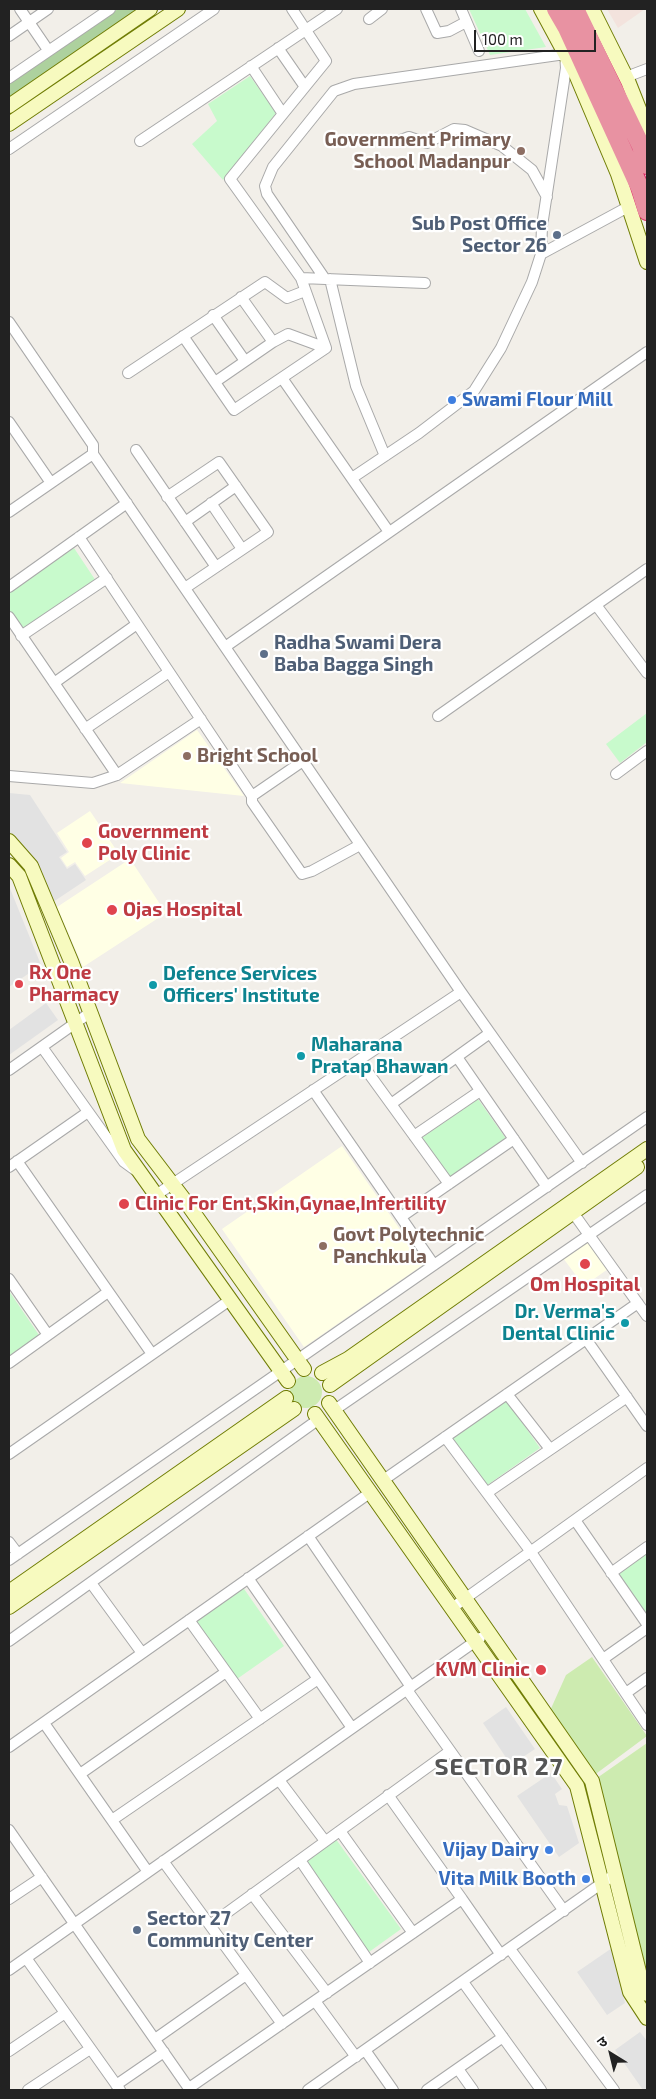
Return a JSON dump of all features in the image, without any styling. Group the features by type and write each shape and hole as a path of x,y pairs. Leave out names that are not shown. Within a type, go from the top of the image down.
{"highway":[{"path":"556,9 640,188 647,212"},
{"path":"575,9 637,138 647,165"}],"street":[{"path":"20,9 48,50"},
{"path":"9,36 48,9"},
{"path":"9,78 110,9"},
{"path":"9,106 150,9"},
{"path":"9,124 178,9"},
{"path":"9,150 214,9"},
{"path":"292,9 326,61 230,179 300,278 326,348"},
{"path":"140,140 337,9"},
{"path":"368,19 382,9"},
{"path":"426,9 437,33 449,31 466,22"},
{"path":"460,9 479,51"},
{"path":"541,9 566,54 618,174 647,262"},
{"path":"592,9 626,77 647,129"},
{"path":"278,48 305,87"},
{"path":"352,478 474,391 500,348 532,282 541,254 542,226 566,68 566,54"},
{"path":"385,456 356,386 327,279 267,194 265,186 273,167 334,91 339,88 354,84 566,54"},
{"path":"251,66 284,114"},
{"path":"626,77 647,69"},
{"path":"398,141 409,137 427,143 454,130 465,130 502,146 532,170 547,197"},
{"path":"541,254 628,207"},
{"path":"300,278 426,283"},
{"path":"128,373 265,282 287,298 305,291"},
{"path":"241,297 273,342"},
{"path":"213,315 245,361"},
{"path":"9,322 93,445 93,454 461,992 582,1162"},
{"path":"215,382 273,342 288,334 326,348"},
{"path":"183,336 234,410 326,348"},
{"path":"225,647 647,352"},
{"path":"282,378 388,532"},
{"path":"9,422 13,437 51,483"},
{"path":"136,450 216,567"},
{"path":"9,512 93,454"},
{"path":"168,497 219,462 268,532 185,588"},
{"path":"185,522 236,486"},
{"path":"9,587 127,503"},
{"path":"211,503 242,549"},
{"path":"79,537 252,796 252,802 302,874 312,871 360,844"},
{"path":"438,716 647,569"},
{"path":"21,636 106,578"},
{"path":"596,605 647,673"},
{"path":"9,617 117,775"},
{"path":"54,683 137,624"},
{"path":"85,729 169,672"},
{"path":"9,776 93,783 117,775 201,719"},
{"path":"616,774 647,751"},
{"path":"252,796 303,761"},
{"path":"9,841 31,866 91,1012 138,1139 301,1365 322,1373 330,1385 331,1407 592,1781 616,1874 647,2018"},
{"path":"9,865 19,876 124,1150 284,1376 290,1404 300,1413 317,1416 577,1786 601,1882 642,1990"},
{"path":"156,1196 461,992"},
{"path":"9,1070 91,1012"},
{"path":"391,1104 490,1033"},
{"path":"42,1047 124,1162 140,1173"},
{"path":"457,1058 548,1187"},
{"path":"359,1060 448,1184"},
{"path":"313,1090 434,1265"},
{"path":"414,1136 480,1091"},
{"path":"88,1112 13,1164 152,1354"},
{"path":"9,1542 13,1557 284,1376 292,1375 301,1365 434,1265 647,1117"},
{"path":"401,1218 514,1139"},
{"path":"330,1385 571,1209 647,1148"},
{"path":"322,1373 348,1359 647,1159"},
{"path":"9,1641 317,1416 590,1236 647,1195"},
{"path":"571,1209 647,1316"},
{"path":"9,1279 48,1335"},
{"path":"9,1363 108,1292"},
{"path":"9,1454 230,1300"},
{"path":"382,1481 638,1303"},
{"path":"586,1339 647,1426"},
{"path":"507,1394 550,1450"},
{"path":"488,1492 627,1397"},
{"path":"9,1592 290,1404"},
{"path":"9,1608 290,1404"},
{"path":"445,1437 531,1552 647,1725"},
{"path":"452,1608 647,1468"},
{"path":"9,1748 371,1492"},
{"path":"575,1520 647,1626 602,1659"},
{"path":"308,1536 450,1751 564,1911"},
{"path":"611,1573 647,1547"},
{"path":"248,1578 352,1728"},
{"path":"90,1582 142,1653"},
{"path":"189,1620 260,1719"},
{"path":"9,1970 488,1633"},
{"path":"80,1774 226,1672"},
{"path":"626,1693 647,1678"},
{"path":"112,1820 318,1679"},
{"path":"44,1723 148,1872"},
{"path":"210,1925 450,1751"},
{"path":"279,1780 325,1841"},
{"path":"388,1795 501,1955"},
{"path":"9,1830 190,2089 462,1899"},
{"path":"340,1831 413,1933"},
{"path":"300,1860 370,1964"},
{"path":"163,1862 282,2024"},
{"path":"308,2090 564,1911 601,1882 616,1874"},
{"path":"9,1899 42,1877"},
{"path":"252,1894 326,1993"},
{"path":"510,1949 614,2090"},
{"path":"26,1958 118,2087 164,2052"},
{"path":"155,2039 246,1974"},
{"path":"463,1982 541,2090"},
{"path":"315,2001 356,2057"},
{"path":"9,2051 65,2013"},
{"path":"427,2090 503,2037"},
{"path":"29,2090 90,2049"},
{"path":"365,2050 393,2090"},
{"path":"458,2068 473,2090"}],"shaded area":[{"path":"607,9 645,9 618,28"},
{"name":"Bright School","path":"197,730 244,796 120,783"},
{"path":"9,793 30,795 67,852 59,857 67,869 75,864 86,880 53,902 35,861 9,832"},
{"name":"Government Poly Clinic","path":"90,811 119,854 85,876 75,862 67,867 61,858 69,852 57,833"},
{"name":"Ojas Hospital","path":"130,859 166,913 83,967 57,907"},
{"path":"9,886 41,965 9,987"},
{"path":"46,1003 58,1020 9,1055 9,1030"},
{"name":"Govt Polytechnic Panchkula","path":"342,1146 424,1264 304,1347 222,1229"},
{"name":"Om Hospital","path":"587,1241 608,1269 584,1286 563,1258"},
{"path":"506,1707 535,1749 511,1765 483,1723"},
{"path":"551,1773 562,1789 555,1794 559,1805 567,1806 579,1843 559,1857 517,1796"},
{"path":"612,1948 625,2003 607,2015 577,1972"},
{"path":"640,2032 647,2041 647,2090 643,2090 615,2050"}],"green space":[{"path":"118,9 143,9 9,101 9,84"},
{"path":"469,9 525,9 546,47 490,55"},
{"path":"250,76 276,113 223,180 192,144 217,121 208,104"},
{"path":"74,548 96,581 22,632 9,613 9,592"},
{"path":"647,713 647,742 620,763 606,744"},
{"path":"478,1099 507,1140 449,1180 420,1139"},
{"path":"9,1291 39,1335 9,1356"},
{"path":"306,1376 312,1377 317,1381 321,1386 321,1398 317,1403 312,1407 306,1408 300,1407 295,1403 291,1398 290,1392 291,1386 295,1381 300,1377"},
{"path":"505,1398 540,1448 486,1486 451,1436"},
{"path":"647,1552 647,1616 616,1574"},
{"path":"242,1586 284,1646 237,1679 195,1620"},
{"path":"592,1657 647,1736 593,1776 549,1713 566,1675"},
{"path":"647,1743 647,1975 646,1976 597,1778"},
{"path":"335,1838 401,1929 369,1952 303,1861"}],"place":[{"name":"Government Primary School Madanpur","path":"521,151"},
{"name":"Sub Post Office Sector 26","path":"557,235"},
{"name":"Swami Flour Mill","path":"452,400"},
{"name":"Radha Swami Dera Baba Bagga Singh","path":"264,654"},
{"name":"Bright School","path":"187,756"},
{"name":"Government Poly Clinic","path":"87,843"},
{"name":"Ojas Hospital","path":"112,910"},
{"name":"Rx One Pharmacy","path":"19,984"},
{"name":"Defence Services Officers' Institute","path":"153,985"},
{"name":"Maharana Pratap Bhawan","path":"301,1056"},
{"name":"Clinic For Ent,Skin,Gynae,Infertility","path":"124,1204"},
{"name":"Govt Polytechnic Panchkula","path":"323,1246"},
{"name":"Om Hospital","path":"585,1264"},
{"name":"Dr. Verma's Dental Clinic","path":"625,1323"},
{"name":"KVM Clinic","path":"541,1670"},
{"name":"Vijay Dairy","path":"549,1850"},
{"name":"Vita Milk Booth","path":"586,1879"},
{"name":"Sector 27 Community Center","path":"137,1930"}],"district":[{"name":"SECTOR 27","path":"499,1767"}]}
